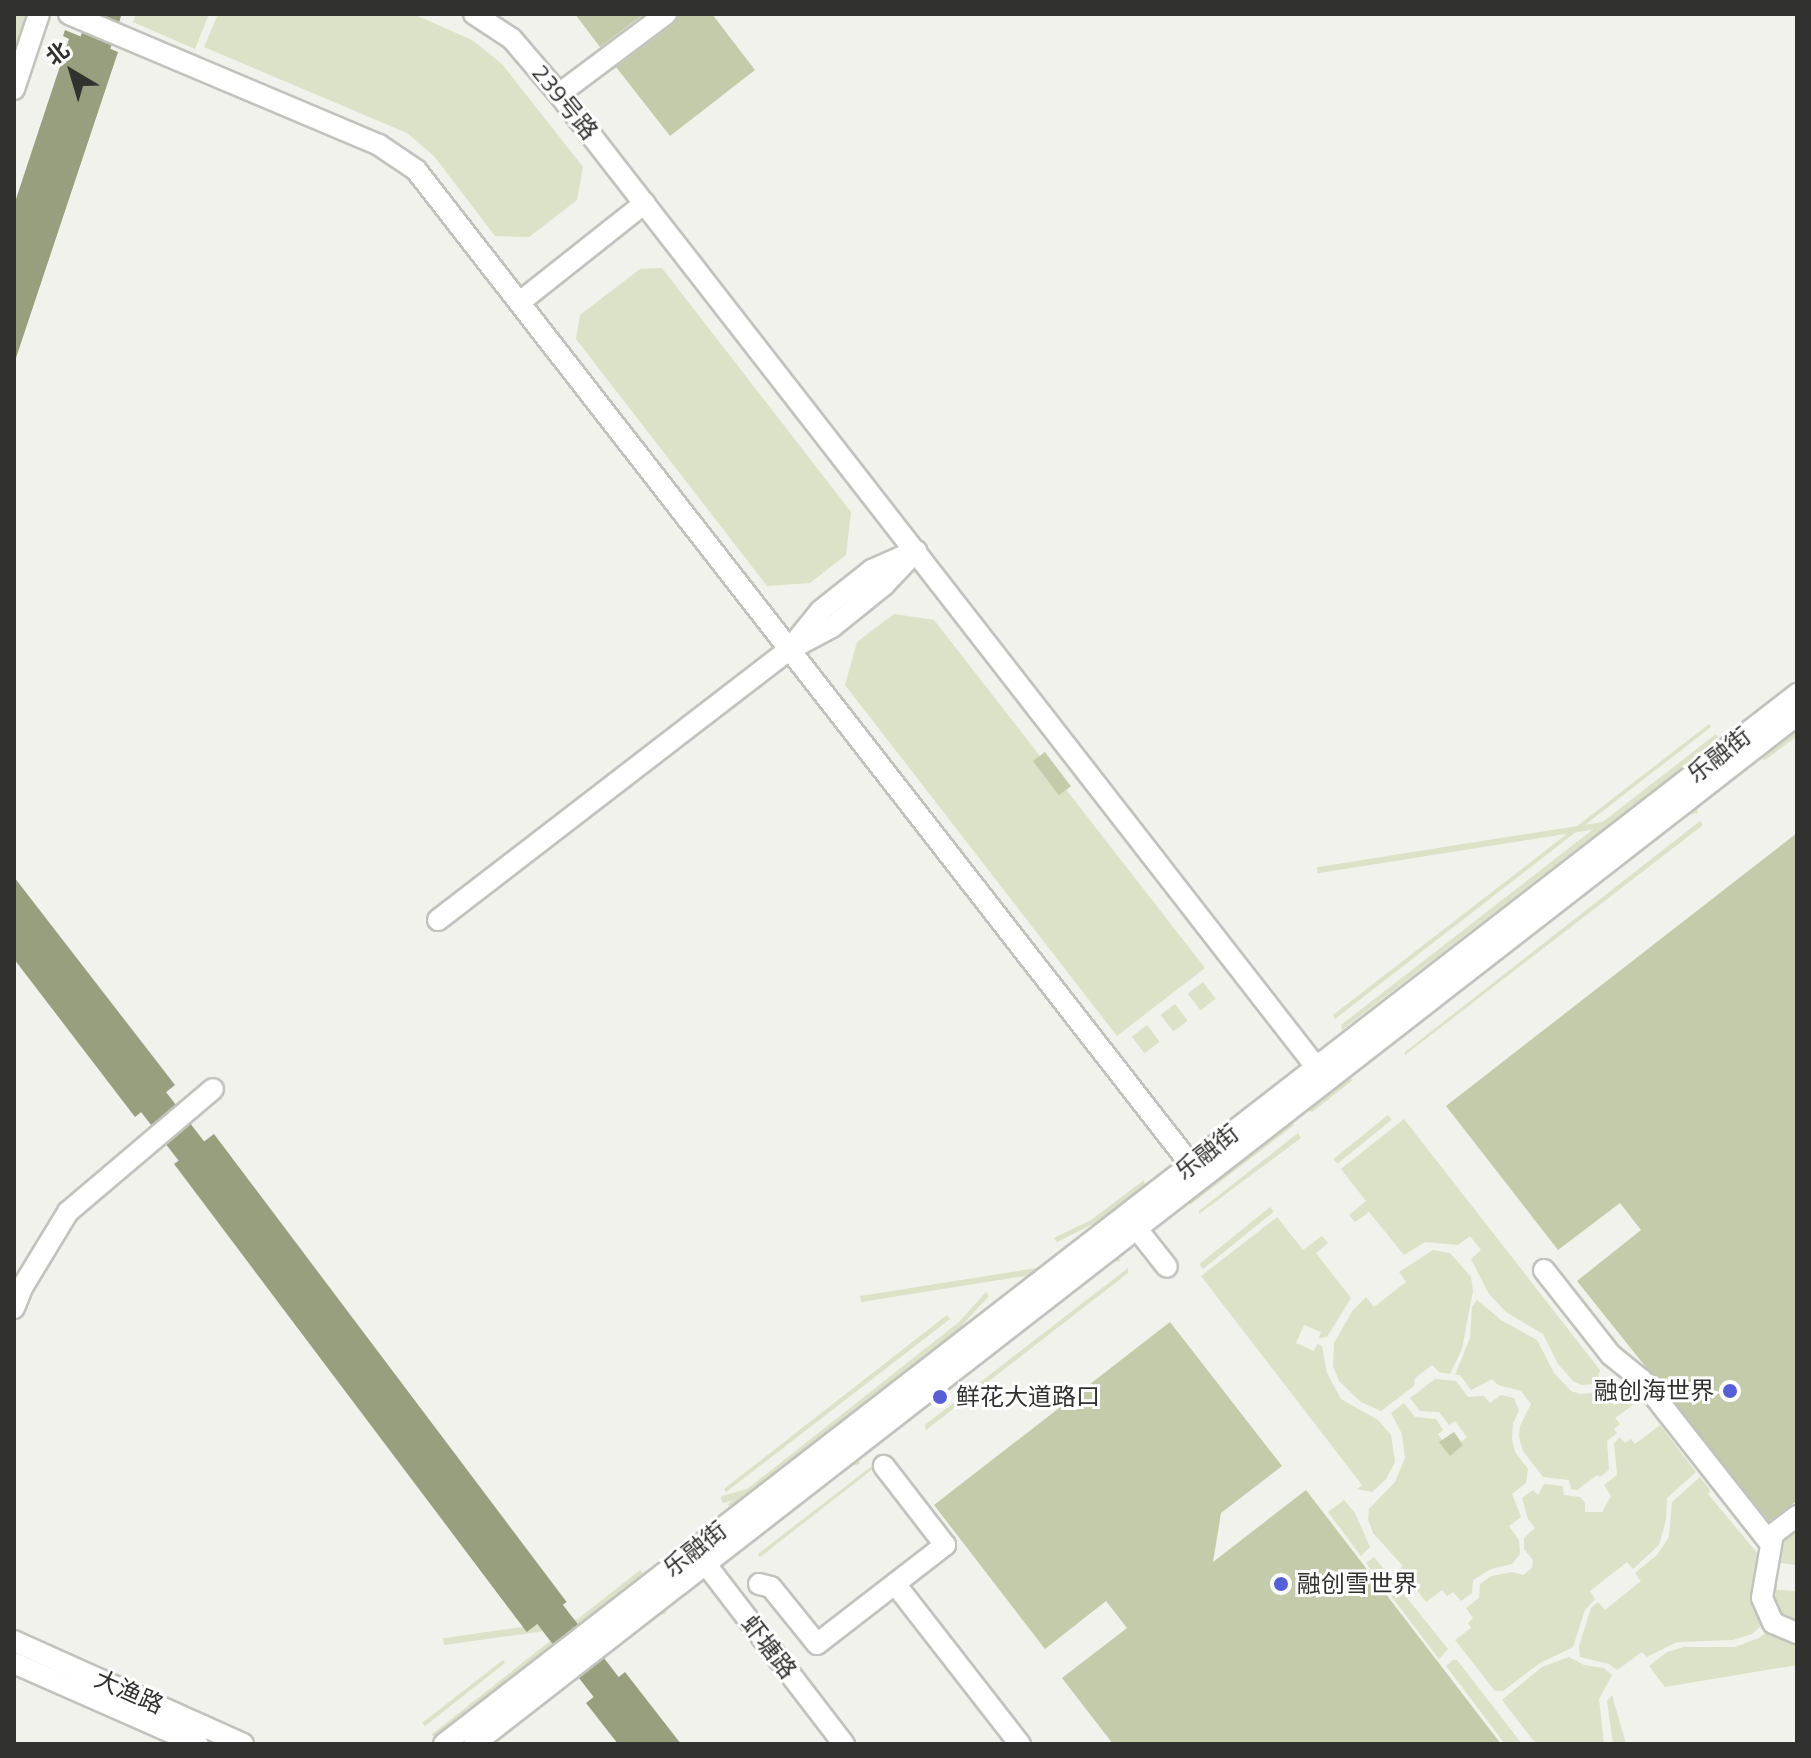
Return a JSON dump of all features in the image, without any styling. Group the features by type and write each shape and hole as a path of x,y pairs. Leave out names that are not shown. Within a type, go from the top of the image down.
{"street":[{"path":"14,89 39,14"},
{"path":"70,14 379,145 405,160 520,302 1196,1171"},
{"name":"239号路","path":"474,14 512,39 559,94 1321,1074"},
{"path":"559,94 666,14"},
{"path":"520,302 645,203"},
{"path":"438,920 789,650 820,611 872,570 916,551"},
{"name":"乐融街","path":"1321,1074 1797,694"},
{"name":"乐融街","path":"536,1684 1321,1074 1797,715"},
{"path":"14,1308 23,1286 68,1212 213,1089"},
{"name":"乐融街","path":"700,1557 1137,1229 1196,1171"},
{"path":"1137,1229 1167,1267"},
{"path":"1544,1270 1611,1355 1641,1379 1770,1543"},
{"path":"759,1584 771,1587 817,1644 945,1545 884,1466"},
{"path":"1797,1516 1773,1534 1762,1598 1773,1623 1797,1633"},
{"name":"虾塘路","path":"700,1557 844,1744"},
{"path":"896,1585 1020,1744"},
{"name":"大渔路","path":"14,1641 243,1744"},
{"name":"大渔路","path":"14,1663 198,1744"},
{"path":"445,1743 536,1684"},
{"path":"474,1744 536,1684"}],"shaded area":[{"path":"14,14 32,14 14,67"},
{"path":"136,14 209,14 195,49 133,22"},
{"path":"218,14 413,14 472,40 502,64 583,167 577,200 529,237 495,236 434,156 407,133 204,47"},
{"path":"65,30 118,52 14,364 14,205 69,39 63,36"},
{"path":"662,268 851,512 846,555 810,583 767,586 576,339 580,315 640,269"},
{"path":"894,614 934,620 1205,968 1117,1036 845,685 857,642"},
{"path":"1709,724 1711,727 1335,1019 1333,1015"},
{"path":"1797,728 1797,736 1765,760 1761,759"},
{"path":"1716,734 1719,739 1342,1030 1341,1025"},
{"path":"1697,807 1698,813 1318,873 1317,867"},
{"path":"1700,821 1703,825 1405,1055 1405,1052"},
{"path":"14,877 175,1085 135,1117 14,959"},
{"path":"1203,982 1216,999 1200,1010 1188,993"},
{"path":"1175,1004 1188,1021 1173,1032 1161,1015"},
{"path":"1147,1025 1160,1042 1144,1053 1132,1036"},
{"path":"1348,1076 1353,1080 1312,1112 1307,1110"},
{"path":"1388,1115 1392,1120 1337,1164 1334,1159"},
{"path":"1404,1119 1600,1370 1596,1384 1581,1385 1573,1381 1558,1364 1543,1334 1506,1312 1489,1294 1471,1259 1481,1250 1470,1236 1458,1245 1425,1242 1404,1255 1369,1212 1355,1222 1349,1215 1366,1201 1341,1169"},
{"path":"1290,1121 1294,1125 1190,1205 1190,1200"},
{"path":"1298,1133 1301,1138 1199,1214 1199,1211"},
{"path":"214,1134 567,1602 527,1632 174,1164"},
{"path":"1144,1180 1145,1185 1101,1220 1057,1242 1054,1238 1091,1220"},
{"path":"1270,1207 1274,1212 1203,1269 1199,1264"},
{"path":"1277,1217 1303,1250 1322,1236 1328,1243 1316,1253 1351,1298 1327,1337 1319,1338 1321,1332 1304,1325 1296,1343 1314,1351 1317,1344 1322,1346 1327,1373 1341,1399 1378,1420 1391,1435 1395,1462 1386,1479 1372,1492 1357,1489 1362,1485 1201,1276"},
{"path":"1433,1250 1450,1253 1471,1277 1473,1291 1462,1349 1450,1374 1439,1372 1432,1365 1415,1378 1414,1386 1381,1411 1361,1402 1339,1381 1333,1366 1334,1343 1353,1310 1366,1297 1374,1307 1406,1282 1399,1272"},
{"path":"1119,1255 1120,1261 861,1302 860,1296"},
{"path":"1128,1268 1128,1273 926,1430 925,1425"},
{"path":"986,1292 989,1296 954,1334 733,1506 727,1505 959,1322"},
{"path":"1477,1300 1501,1320 1537,1340 1554,1373 1571,1391 1580,1394 1625,1391 1640,1400 1615,1418 1620,1424 1614,1429 1617,1433 1607,1441 1609,1470 1600,1477 1597,1475 1577,1490 1571,1489 1569,1480 1543,1477 1523,1451 1519,1437 1520,1426 1531,1404 1521,1391 1498,1385 1492,1379 1471,1390 1460,1375 1455,1375 1470,1338 1472,1307"},
{"path":"947,1315 950,1319 726,1492 724,1489"},
{"path":"1435,1379 1456,1381 1468,1397 1484,1396 1490,1403 1501,1395 1514,1398 1519,1411 1513,1423 1512,1439 1515,1452 1528,1469 1526,1483 1512,1494 1521,1517 1509,1526 1519,1540 1520,1554 1512,1564 1491,1569 1473,1580 1472,1593 1461,1601 1453,1592 1447,1596 1442,1590 1426,1602 1401,1570 1402,1565 1373,1533 1368,1519 1369,1509 1395,1482 1405,1458 1402,1434 1391,1413 1404,1403 1415,1417 1436,1419 1443,1430 1438,1434 1450,1451 1467,1437 1455,1421 1449,1425 1439,1412 1420,1411 1410,1398"},
{"path":"1660,1425 1696,1472 1667,1498 1666,1520 1659,1545 1633,1569 1627,1562 1590,1591 1595,1599 1585,1610 1573,1647 1540,1663 1503,1691 1495,1691 1455,1640 1471,1628 1468,1623 1473,1618 1466,1608 1479,1598 1480,1584 1491,1576 1512,1572 1523,1575 1532,1568 1533,1560 1524,1549 1524,1538 1535,1528 1528,1519 1522,1498 1533,1490 1538,1495 1544,1484 1563,1486 1564,1495 1580,1497 1585,1503 1585,1512 1602,1512 1611,1496 1604,1485 1617,1475 1614,1443 1620,1437 1625,1443 1631,1439 1635,1444"},
{"path":"858,1457 860,1464 722,1503 721,1496"},
{"path":"872,1466 874,1468 760,1557 758,1554"},
{"path":"1700,1477 1710,1490 1708,1494 1758,1554 1764,1623 1752,1634 1733,1640 1677,1642 1647,1657 1642,1652 1617,1670 1609,1664 1580,1657 1579,1646 1591,1608 1598,1602 1605,1610 1641,1581 1635,1573 1657,1555 1669,1537 1672,1502"},
{"path":"1344,1500 1355,1513 1370,1547 1361,1556 1328,1512"},
{"path":"1797,1525 1797,1565 1780,1563 1778,1573 1769,1572 1777,1545"},
{"path":"1374,1557 1448,1649 1439,1659 1366,1563"},
{"path":"640,1570 644,1575 437,1737 431,1735"},
{"path":"1768,1580 1777,1580 1777,1590 1797,1591 1797,1629 1774,1617"},
{"path":"665,1607 666,1614 444,1645 443,1638"},
{"path":"1769,1630 1797,1640 1797,1665 1665,1687 1649,1666 1667,1652 1684,1647 1735,1647 1759,1638"},
{"path":"1569,1657 1584,1665 1604,1668 1612,1675 1599,1699 1604,1744 1536,1744 1502,1700 1542,1667"},
{"path":"503,1660 505,1663 425,1726 422,1723"},
{"path":"1457,1660 1522,1744 1505,1744 1446,1666"},
{"path":"625,1672 681,1744 618,1744 586,1703"},
{"path":"1612,1695 1626,1744 1613,1744 1607,1701"}],"building":[{"path":"575,14 644,14 600,47"},
{"path":"679,14 712,14 755,70 670,136 616,67 674,24"},
{"path":"1045,752 1071,786 1059,795 1033,761"},
{"path":"1797,833 1797,1501 1769,1521 1577,1281 1641,1230 1620,1203 1558,1250 1446,1106"},
{"path":"1170,1322 1282,1466 1221,1513 1213,1562 1306,1490 1501,1744 1113,1744 1062,1678 1127,1628 1106,1601 1045,1649 934,1505"},
{"path":"1454,1432 1463,1445 1450,1456 1439,1442"}],"waterway":[{"path":"82,83 105,14"},
{"path":"128,1069 217,1184"},
{"path":"525,1582 650,1744"}],"place":[{"name":"融创海世界","path":"1730,1391"},
{"name":"鲜花大道路口","path":"940,1397"},
{"name":"融创雪世界","path":"1281,1584"}]}
